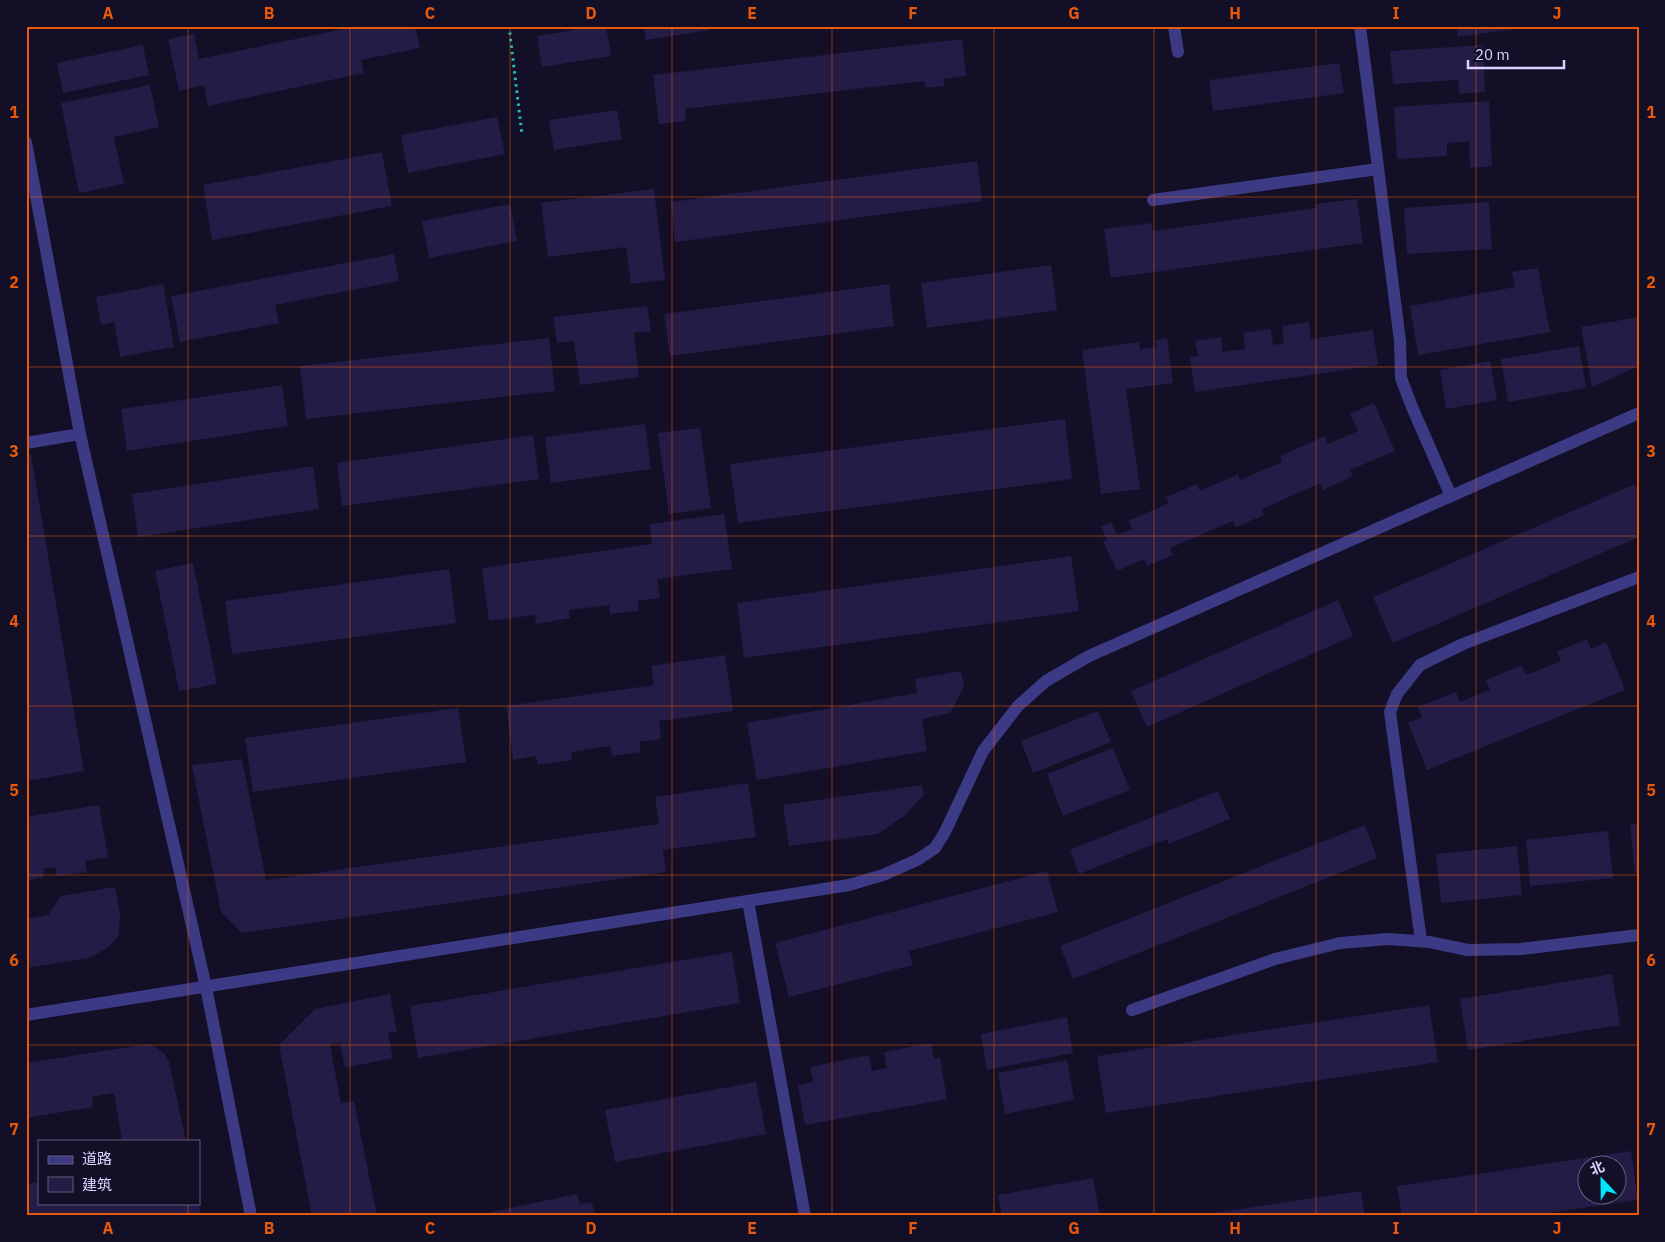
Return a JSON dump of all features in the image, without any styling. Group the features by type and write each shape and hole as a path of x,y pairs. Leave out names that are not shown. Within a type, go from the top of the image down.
{"street":[{"path":"1174,26 1178,52"},
{"path":"1360,26 1400,341 1401,378 1451,496"},
{"path":"26,142 80,434 206,987 251,1216"},
{"path":"1153,200 1378,169"},
{"path":"26,1015 849,885 883,875 917,860 934,848 945,832 983,751 1018,706 1046,681 1089,656 1639,414"},
{"path":"26,443 80,434"},
{"path":"1421,941 1390,712 1397,694 1420,665 1463,644 1639,577"},
{"path":"748,901 805,1216"},
{"path":"1132,1010 1276,959 1340,943 1389,939 1421,941 1468,950 1486,950 1639,935"}],"path":[{"path":"509,26 522,135"}],"building":[{"path":"358,26 415,26 420,48 361,60 364,73 208,106 204,85 179,91 168,39 194,34 199,59"},
{"path":"574,26 606,26 611,56 542,67 537,36 574,30"},
{"path":"644,26 709,26 709,30 646,40"},
{"path":"1456,26 1527,26 1527,27 1458,37"},
{"path":"962,39 966,76 944,79 944,86 926,88 924,81 685,109 686,121 659,124 653,75"},
{"path":"143,45 149,75 63,93 57,63"},
{"path":"1483,45 1485,92 1459,94 1458,80 1393,84 1390,51"},
{"path":"1339,63 1344,93 1213,111 1209,80"},
{"path":"150,85 159,127 114,137 124,184 79,193 61,103"},
{"path":"1489,101 1492,166 1470,168 1469,141 1447,143 1447,156 1397,159 1394,107"},
{"path":"617,110 622,139 554,150 549,120"},
{"path":"497,117 505,154 408,173 401,135"},
{"path":"382,152 392,206 212,240 203,185"},
{"path":"977,161 982,201 675,242 671,202"},
{"path":"654,189 665,280 631,284 626,247 548,257 541,203"},
{"path":"1357,199 1363,243 1111,278 1104,229 1151,223 1153,231 1317,208 1316,204"},
{"path":"1489,202 1492,249 1407,254 1404,208"},
{"path":"510,204 517,241 429,258 422,221"},
{"path":"394,254 399,281 275,305 279,323 180,342 171,296"},
{"path":"1051,265 1057,310 927,328 921,283"},
{"path":"1538,268 1550,332 1418,355 1410,306 1515,287 1512,272"},
{"path":"163,284 174,347 120,357 114,322 101,325 96,297"},
{"path":"889,284 894,326 670,356 664,314"},
{"path":"647,306 651,331 634,333 639,377 580,385 574,341 557,343 553,317"},
{"path":"1639,317 1639,366 1592,387 1581,327"},
{"path":"1309,322 1311,339 1373,330 1378,365 1195,392 1190,357 1198,356 1195,341 1221,337 1223,352 1245,349 1243,333 1271,329 1273,345 1284,343 1282,326"},
{"path":"549,338 555,391 306,419 300,366"},
{"path":"1167,338 1173,383 1126,389 1140,489 1101,494 1082,350 1139,342 1140,349 1157,347 1156,340"},
{"path":"1579,346 1586,388 1508,402 1501,359"},
{"path":"1490,361 1497,400 1446,409 1440,370"},
{"path":"282,385 288,426 127,451 121,409"},
{"path":"1374,403 1395,451 1350,470 1353,476 1323,490 1320,483 1262,509 1264,515 1236,527 1233,521 1170,548 1173,555 1147,566 1144,559 1117,571 1103,541 1107,540 1101,527 1111,522 1117,535 1132,529 1128,521 1169,503 1166,497 1197,484 1200,491 1238,474 1240,480 1282,462 1280,456 1325,436 1328,444 1358,431 1350,414"},
{"path":"1065,419 1072,479 738,523 730,464"},
{"path":"645,424 651,469 551,483 545,437"},
{"path":"700,428 711,508 669,514 658,433"},
{"path":"533,435 539,479 342,506 337,463"},
{"path":"31,455 84,771 26,781 26,456"},
{"path":"313,466 319,509 138,537 132,494"},
{"path":"1635,484 1639,492 1639,537 1393,643 1373,597"},
{"path":"724,514 732,569 657,579 660,598 638,601 639,611 610,614 609,605 569,610 570,618 536,624 535,615 489,621 482,568 652,544 650,524"},
{"path":"1071,556 1079,611 744,658 737,603"},
{"path":"193,563 217,684 179,691 155,571"},
{"path":"449,569 456,623 232,654 225,601"},
{"path":"1338,600 1353,636 1147,727 1131,691"},
{"path":"1587,639 1591,649 1606,642 1625,690 1427,770 1408,723 1422,717 1418,707 1456,692 1460,702 1490,690 1486,680 1522,665 1526,675 1561,661 1557,651"},
{"path":"725,655 733,711 659,721 661,739 639,742 641,752 612,756 610,746 571,752 572,760 538,765 536,756 513,760 506,706 654,685 651,666"},
{"path":"961,671 964,687 950,713 922,719 927,751 757,780 747,723 917,693 915,679"},
{"path":"458,708 466,762 253,792 245,738"},
{"path":"1098,711 1111,742 1033,773 1021,741"},
{"path":"1113,748 1130,790 1063,816 1047,774"},
{"path":"242,759 266,880 659,824 655,797 748,783 756,837 663,850 666,872 242,933 221,912 192,765"},
{"path":"922,785 924,795 904,816 878,834 789,846 783,805"},
{"path":"1218,791 1230,819 1169,844 1167,839 1079,874 1070,850"},
{"path":"99,805 108,857 85,861 87,872 57,876 55,867 43,869 44,877 26,881 26,817"},
{"path":"1639,823 1639,873 1635,873 1630,824"},
{"path":"1365,825 1377,858 1073,979 1060,946"},
{"path":"1608,831 1613,878 1530,886 1526,840"},
{"path":"1517,846 1522,895 1441,903 1436,854"},
{"path":"1047,871 1058,912 909,951 913,965 789,997 775,943"},
{"path":"115,887 120,914 119,934 106,949 89,958 26,968 26,919 48,915 61,896"},
{"path":"732,952 740,1003 418,1058 410,1006"},
{"path":"1612,974 1620,1025 1468,1050 1460,999"},
{"path":"390,994 397,1032 388,1033 393,1058 345,1068 340,1043 330,1045 341,1103 354,1101 377,1216 312,1216 279,1045 315,1009"},
{"path":"1429,1005 1438,1062 1106,1113 1097,1056"},
{"path":"1067,1017 1073,1053 987,1070 981,1034"},
{"path":"931,1043 934,1059 940,1058 947,1099 805,1125 798,1085 813,1082 810,1067 869,1055 872,1071 887,1068 884,1052"},
{"path":"148,1044 157,1048 165,1054 169,1062 186,1140 122,1140 114,1093 92,1097 93,1107 26,1118 26,1063"},
{"path":"1067,1060 1074,1100 1005,1114 998,1073"},
{"path":"756,1082 766,1134 615,1162 605,1110"},
{"path":"1631,1151 1638,1200 1628,1201 1628,1154 1611,1154"},
{"path":"1578,1159 1578,1204 1610,1204 1527,1216 1402,1216 1397,1186"},
{"path":"1093,1178 1100,1216 1002,1216 998,1195"},
{"path":"38,1182 38,1204 199,1204 201,1216 26,1216 26,1184"},
{"path":"1361,1191 1365,1216 1200,1216 1200,1215"},
{"path":"577,1194 580,1204 592,1202 595,1216 473,1216"}]}
